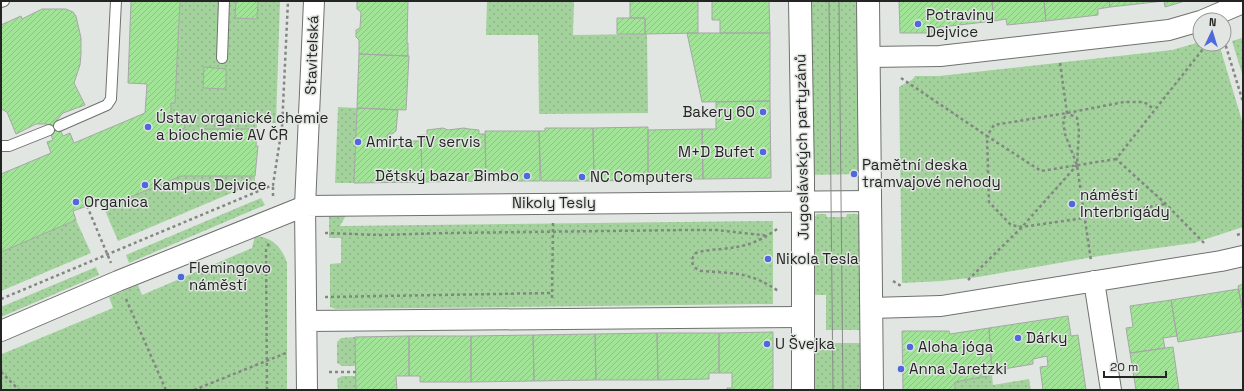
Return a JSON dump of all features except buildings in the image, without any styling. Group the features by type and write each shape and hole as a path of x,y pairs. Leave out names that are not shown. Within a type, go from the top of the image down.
{"main road":[{"name":"Jugoslávských partyzánů","path":"800,1 803,201 803,390"},
{"path":"868,1 872,390"}],"street":[{"name":"Stavitelská","path":"305,206 314,1"},
{"path":"1221,12 1243,3"},
{"path":"869,57 940,56 1169,30 1192,23"},
{"name":"Nikoly Tesly","path":"305,206 870,201"},
{"path":"1,331 118,281 305,206 307,390"},
{"path":"871,308 941,306 1221,261 1243,256"},
{"path":"1094,281 1111,390"},
{"path":"307,321 803,317"}],"lane":[{"path":"1,146 9,146 107,105 111,99 116,1"},
{"path":"222,58 224,1"}],"path":[{"path":"267,390 266,250 271,239 273,184 282,128 288,1"},
{"path":"1056,42 1067,113 1063,120 1065,134 1077,165"},
{"path":"895,74 987,136 1041,170 1116,159 1201,52"},
{"path":"1228,52 1243,102"},
{"path":"1154,110 1148,104 1142,102 1124,102 994,125 987,136 989,202 1011,225 1022,227 1166,204"},
{"path":"1067,113 1077,118 1079,131 1077,165 1094,281"},
{"path":"1116,159 1166,204 1205,245"},
{"path":"965,283 1022,227 1077,165"},
{"path":"1,299 273,184"},
{"path":"552,319 553,203"},
{"path":"777,229 759,241 739,247 700,251 693,256 692,260 693,265 700,271 751,276 778,291"},
{"path":"324,233 380,235 553,231 716,230 768,236"},
{"path":"324,297 552,293"},
{"path":"194,390 287,353"},
{"path":"1,372 19,390"},
{"path":"329,372 356,372"}],"green space":[{"path":"180,1 236,1 235,18 257,19 258,1 280,1 276,123 257,123 257,129 200,129 200,138 180,138 179,135 181,129 185,128 185,126 183,120 176,116 174,121 172,120 171,103 175,103","holes":["204,68 226,69 225,89 203,88"]},
{"path":"487,1 574,1 573,35 647,34 648,113 539,114 538,35 486,35"},
{"path":"807,1 859,1 862,174 809,175"},
{"path":"1242,38 1243,41 1243,77 1232,41"},
{"name":"náměstí Interbrigády","path":"1192,44 1192,52 1221,52 1243,124 1243,227 1194,243 1099,256 978,277 902,283 899,87 912,80 915,76 939,76 1172,50"},
{"path":"338,107 357,108 354,183 335,183"},
{"path":"181,176 255,176 255,183 118,241 104,208"},
{"path":"261,198 265,205 129,263 126,255"},
{"path":"349,210 340,226 773,221 773,304 336,309 330,307 330,264 341,263 341,238 329,238 329,213"},
{"path":"817,214 826,214 827,217 846,217 847,214 857,214 861,217 863,330 826,330 826,295 811,295 812,220"},
{"path":"76,220 91,253 1,291 1,252"},
{"path":"255,236 266,238 276,244 285,257 287,263 287,390 1,390 2,341 2,354 113,308 109,297 138,285 142,295 252,248"},
{"path":"96,267 99,275 1,317 1,307"},
{"path":"355,337 356,366 342,366 337,363 337,342 341,338"},
{"path":"811,343 863,343 864,390 812,390"},
{"path":"992,375 993,385 1029,379 1031,390 955,390 955,382"},
{"path":"342,376 356,376 356,390 338,390 337,379"}],"tram line":[{"path":"829,1 833,390"},
{"path":"839,1 843,390"}],"place":[{"name":"Potraviny Dejvice","path":"918,24"},
{"name":"Bakery 60","path":"763,112"},
{"name":"Ústav organické chemie a biochemie AV ČR","path":"148,127"},
{"name":"Amirta TV servis","path":"358,142"},
{"name":"M+D Bufet","path":"763,152"},
{"name":"Pamětní deska tramvajové nehody","path":"854,174"},
{"name":"Dětský bazar Bimbo","path":"527,176"},
{"name":"NC Computers","path":"582,177"},
{"name":"Kampus Dejvice","path":"145,185"},
{"name":"Organica","path":"76,202"},
{"name":"náměstí Interbrigády","path":"1072,204"},
{"name":"Nikola Tesla","path":"768,259"},
{"name":"Flemingovo náměstí","path":"181,277"},
{"name":"Dárky","path":"1018,338"},
{"name":"U Švejka","path":"767,344"},
{"name":"Aloha jóga","path":"910,347"},
{"name":"Anna Jaretzki","path":"901,369"}]}
